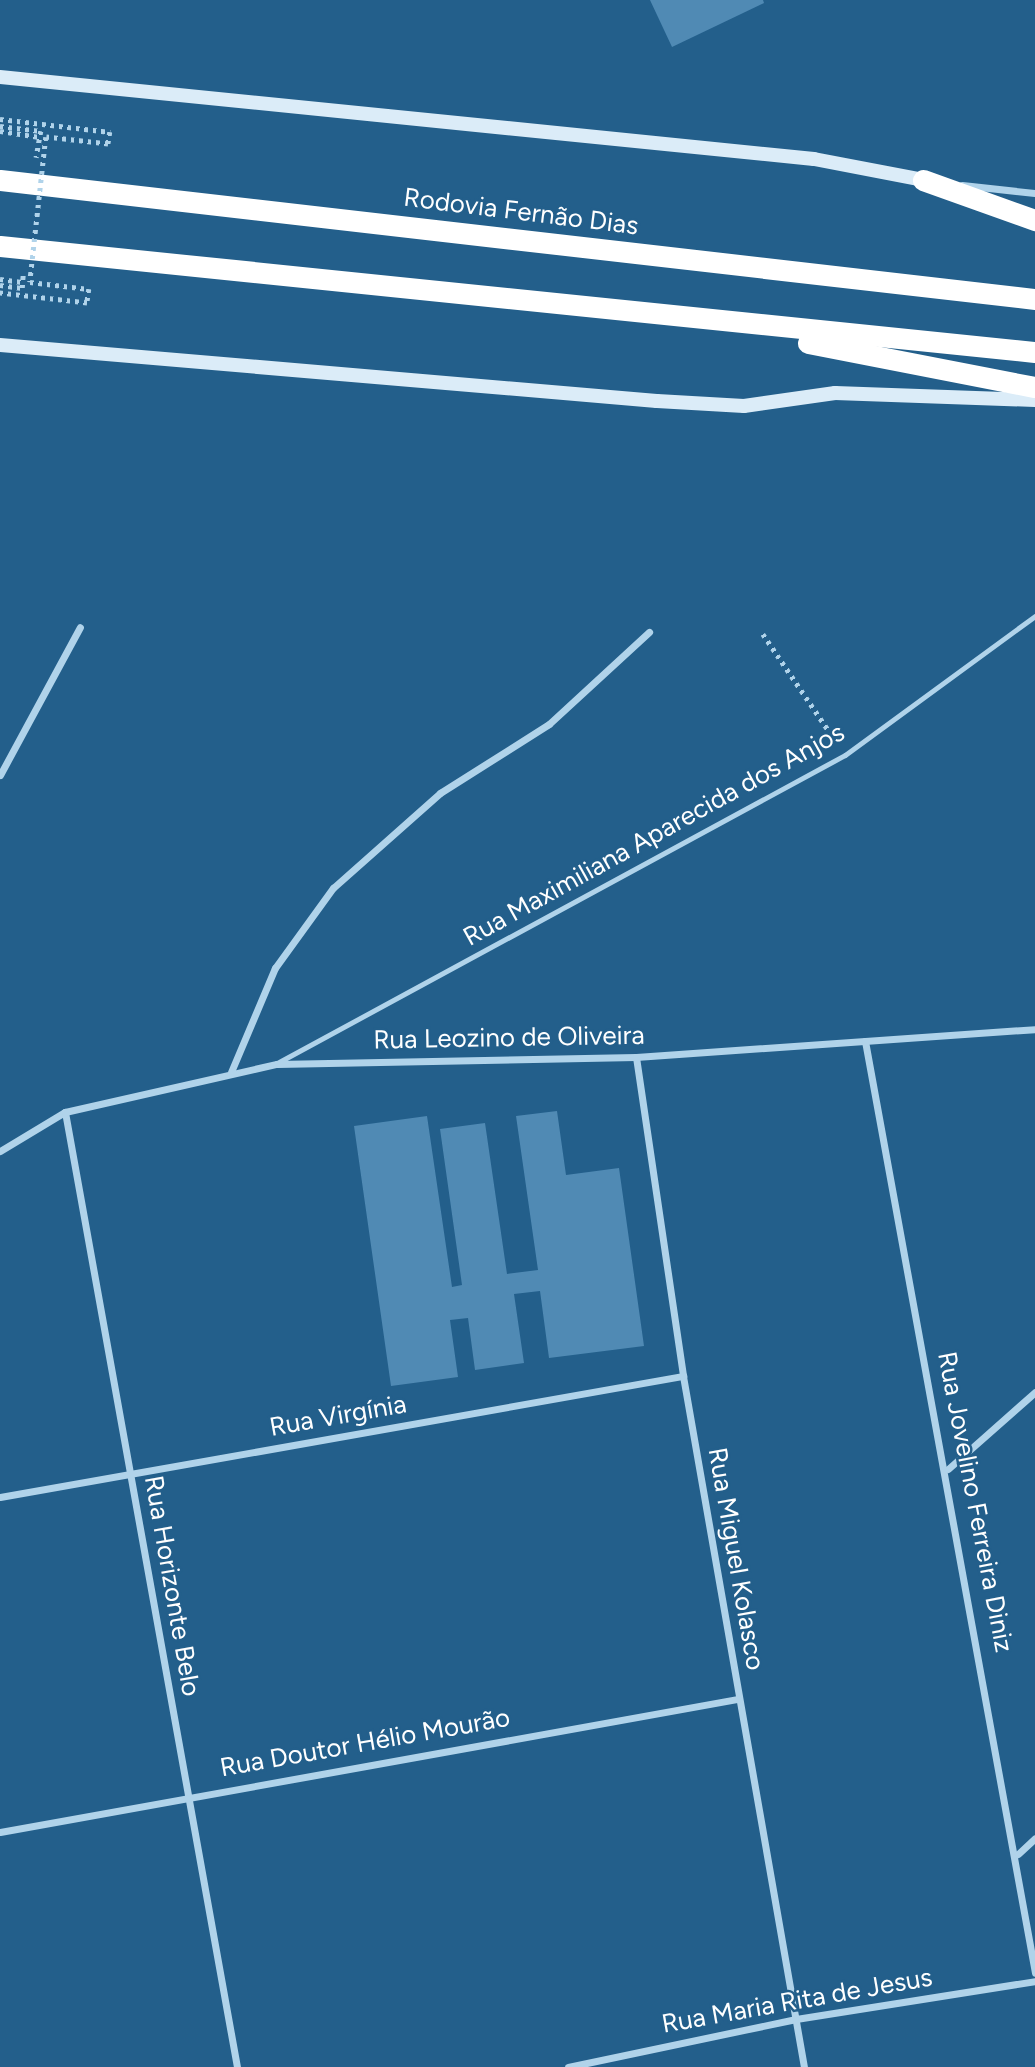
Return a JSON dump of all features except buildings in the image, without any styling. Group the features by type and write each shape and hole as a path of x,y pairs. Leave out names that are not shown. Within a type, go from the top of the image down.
{"highway":[{"path":"0,169 17,182"},
{"path":"923,180 1035,220"},
{"name":"Rodovia Fernão Dias","path":"17,182 1035,299"},
{"path":"0,246 690,320 1035,352"},
{"path":"690,320 1035,387"}],"main road":[{"path":"0,77 814,159 923,180"},
{"path":"0,345 541,387 744,406 835,393 1035,400"}],"street":[{"path":"923,180 1035,193"},
{"path":"0,775 80,626"},
{"path":"231,1072 275,968 333,888 440,793 549,724 649,632"},
{"name":"Rua Leozino de Oliveira","path":"0,1151 65,1112 231,1072 276,1064 636,1056 1035,1029"},
{"name":"Rua Jovelino Ferreira Diniz","path":"865,1041 948,1469 1018,1854 1035,1973"},
{"name":"Rua Miguel Kolasco","path":"636,1056 683,1376 804,2067"},
{"name":"Rua Horizonte Belo","path":"65,1112 237,2067"},
{"name":"Rua Virgínia","path":"0,1497 683,1376"},
{"path":"948,1469 1035,1392"},
{"name":"Rua Doutor Hélio Mourão","path":"0,1832 189,1795 738,1699"},
{"path":"1018,1854 1035,1838"},
{"name":"Rua Maria Rita de Jesus","path":"568,2067 796,2019 1035,1981"}],"lane":[{"name":"Rua Maximiliana Aparecida dos Anjos","path":"276,1064 845,755 1035,616"}],"path":[{"path":"0,120 110,132 108,144 46,137 30,282 89,289 87,303 0,293"},
{"path":"0,129 41,131 17,182"},
{"path":"0,279 22,282"},
{"path":"762,634 845,755"}]}
